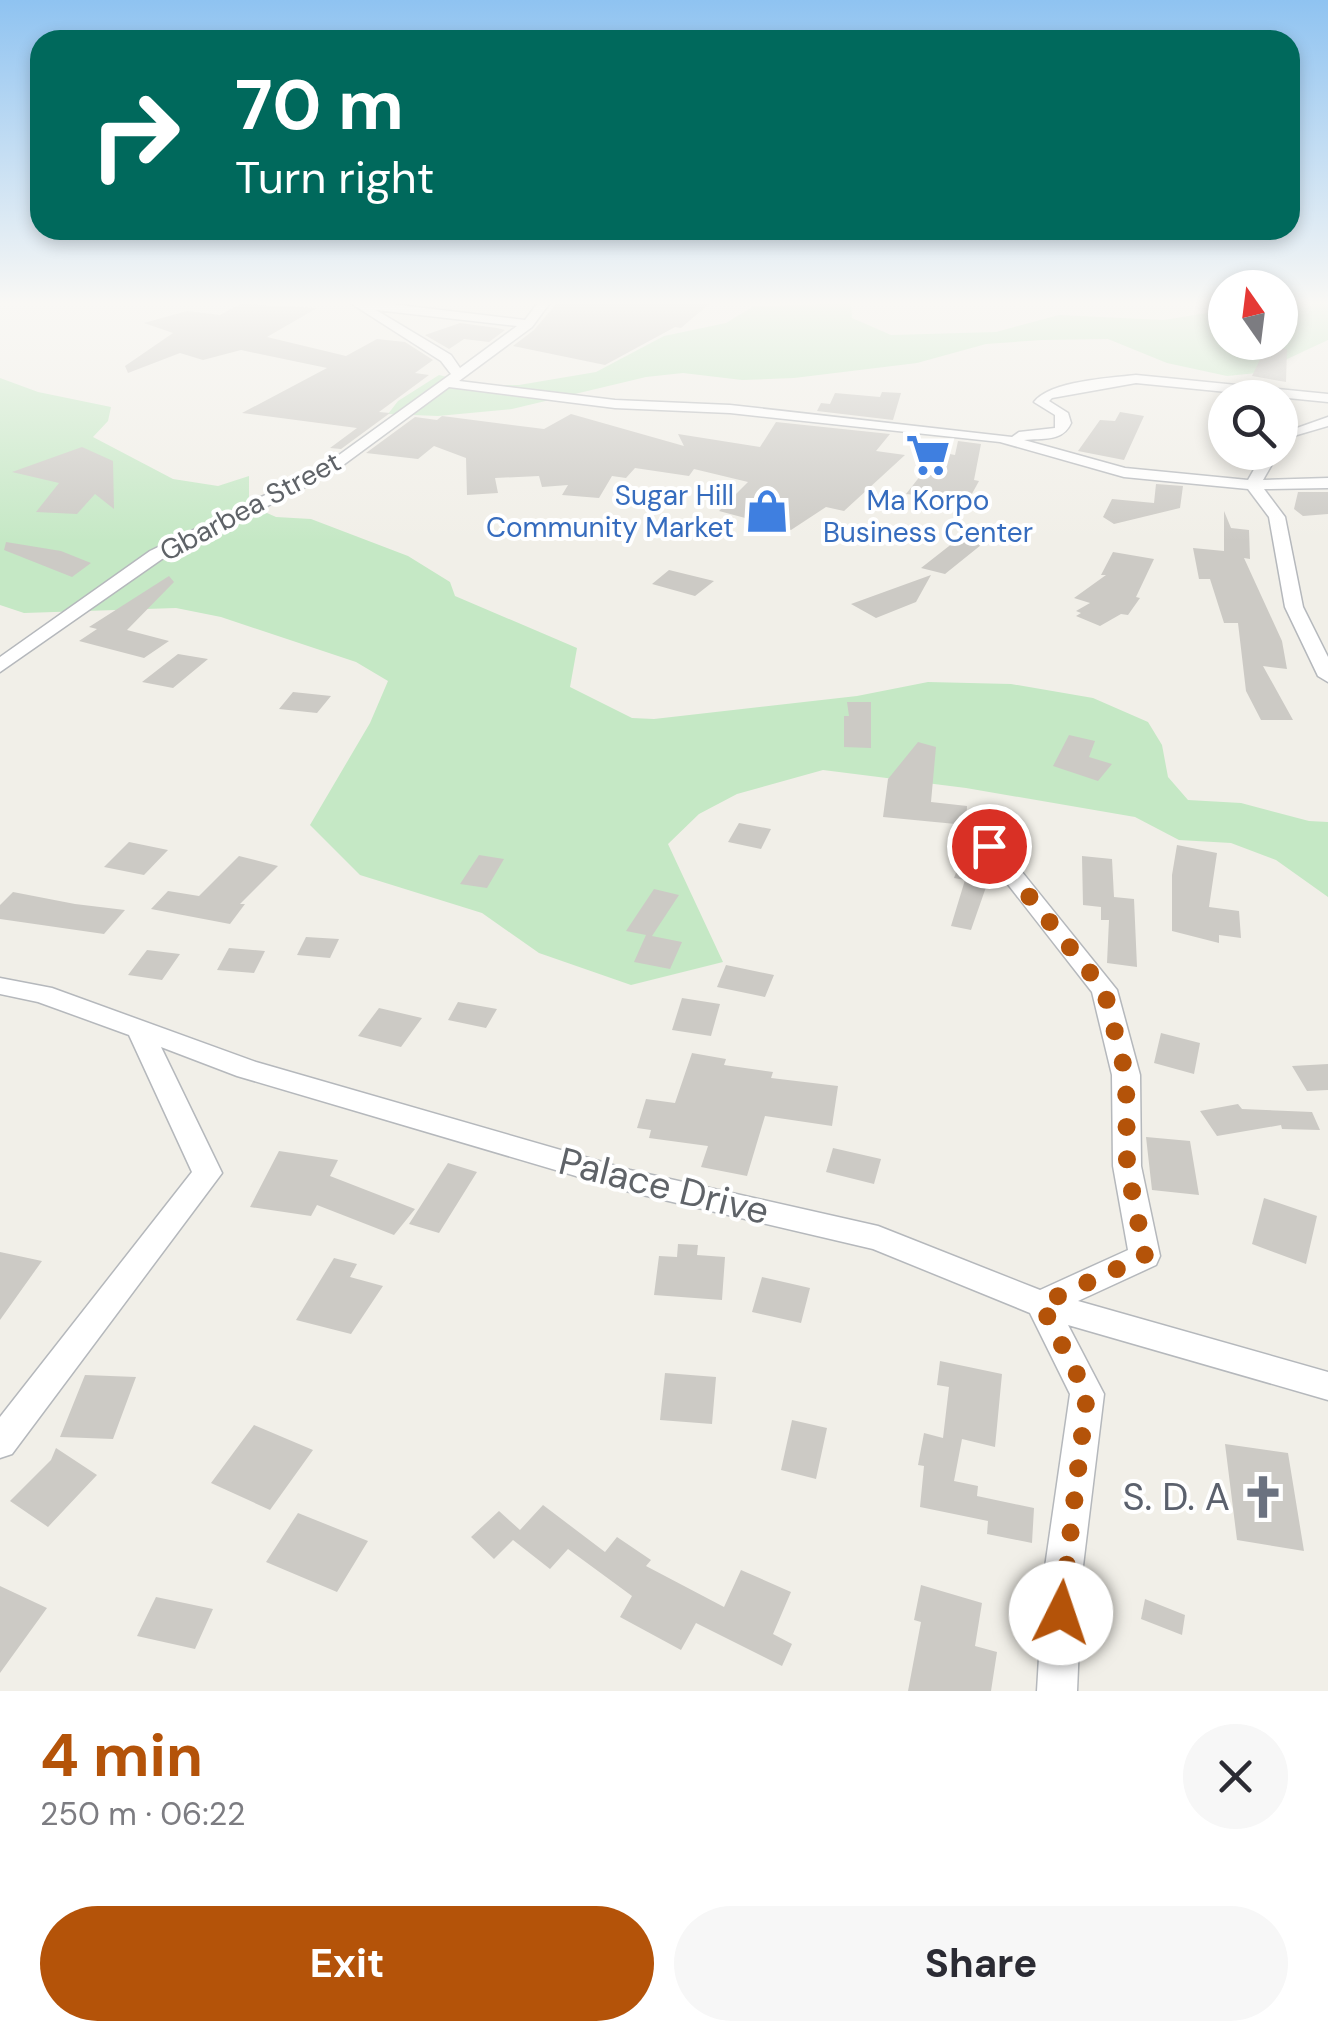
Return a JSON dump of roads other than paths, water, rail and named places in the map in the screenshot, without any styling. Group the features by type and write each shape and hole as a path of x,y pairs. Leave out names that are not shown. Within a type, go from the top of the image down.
{"street":[{"name":"Gbarbea Street","path":"0,666 156,555 326,471 447,383"},
{"path":"478,383 615,404 730,409 1001,438 1124,472 1254,485 1328,483"},
{"path":"1001,438 1060,432 1064,423 1061,413 1041,402 1047,395 1100,383"},
{"path":"1167,383 1328,398"},
{"path":"1298,430 1328,420"},
{"path":"1254,485 1262,470"},
{"path":"1254,485 1277,517 1294,608 1328,676"},
{"path":"989,846 1104,990 1126,1075 1127,1166 1145,1256 1041,1304 1087,1394 1063,1574 1058,1691"},
{"name":"Palace Drive","path":"0,986 42,994 248,1069 630,1180 878,1238 1041,1304 1328,1386"},
{"path":"0,1443 207,1173 140,1031"}],"place":[{"name":"Ma Korpo Business Center","path":"928,455"},
{"name":"Sugar Hill Community Market","path":"767,511"},
{"name":"S. D. A","path":"1263,1497"}]}
